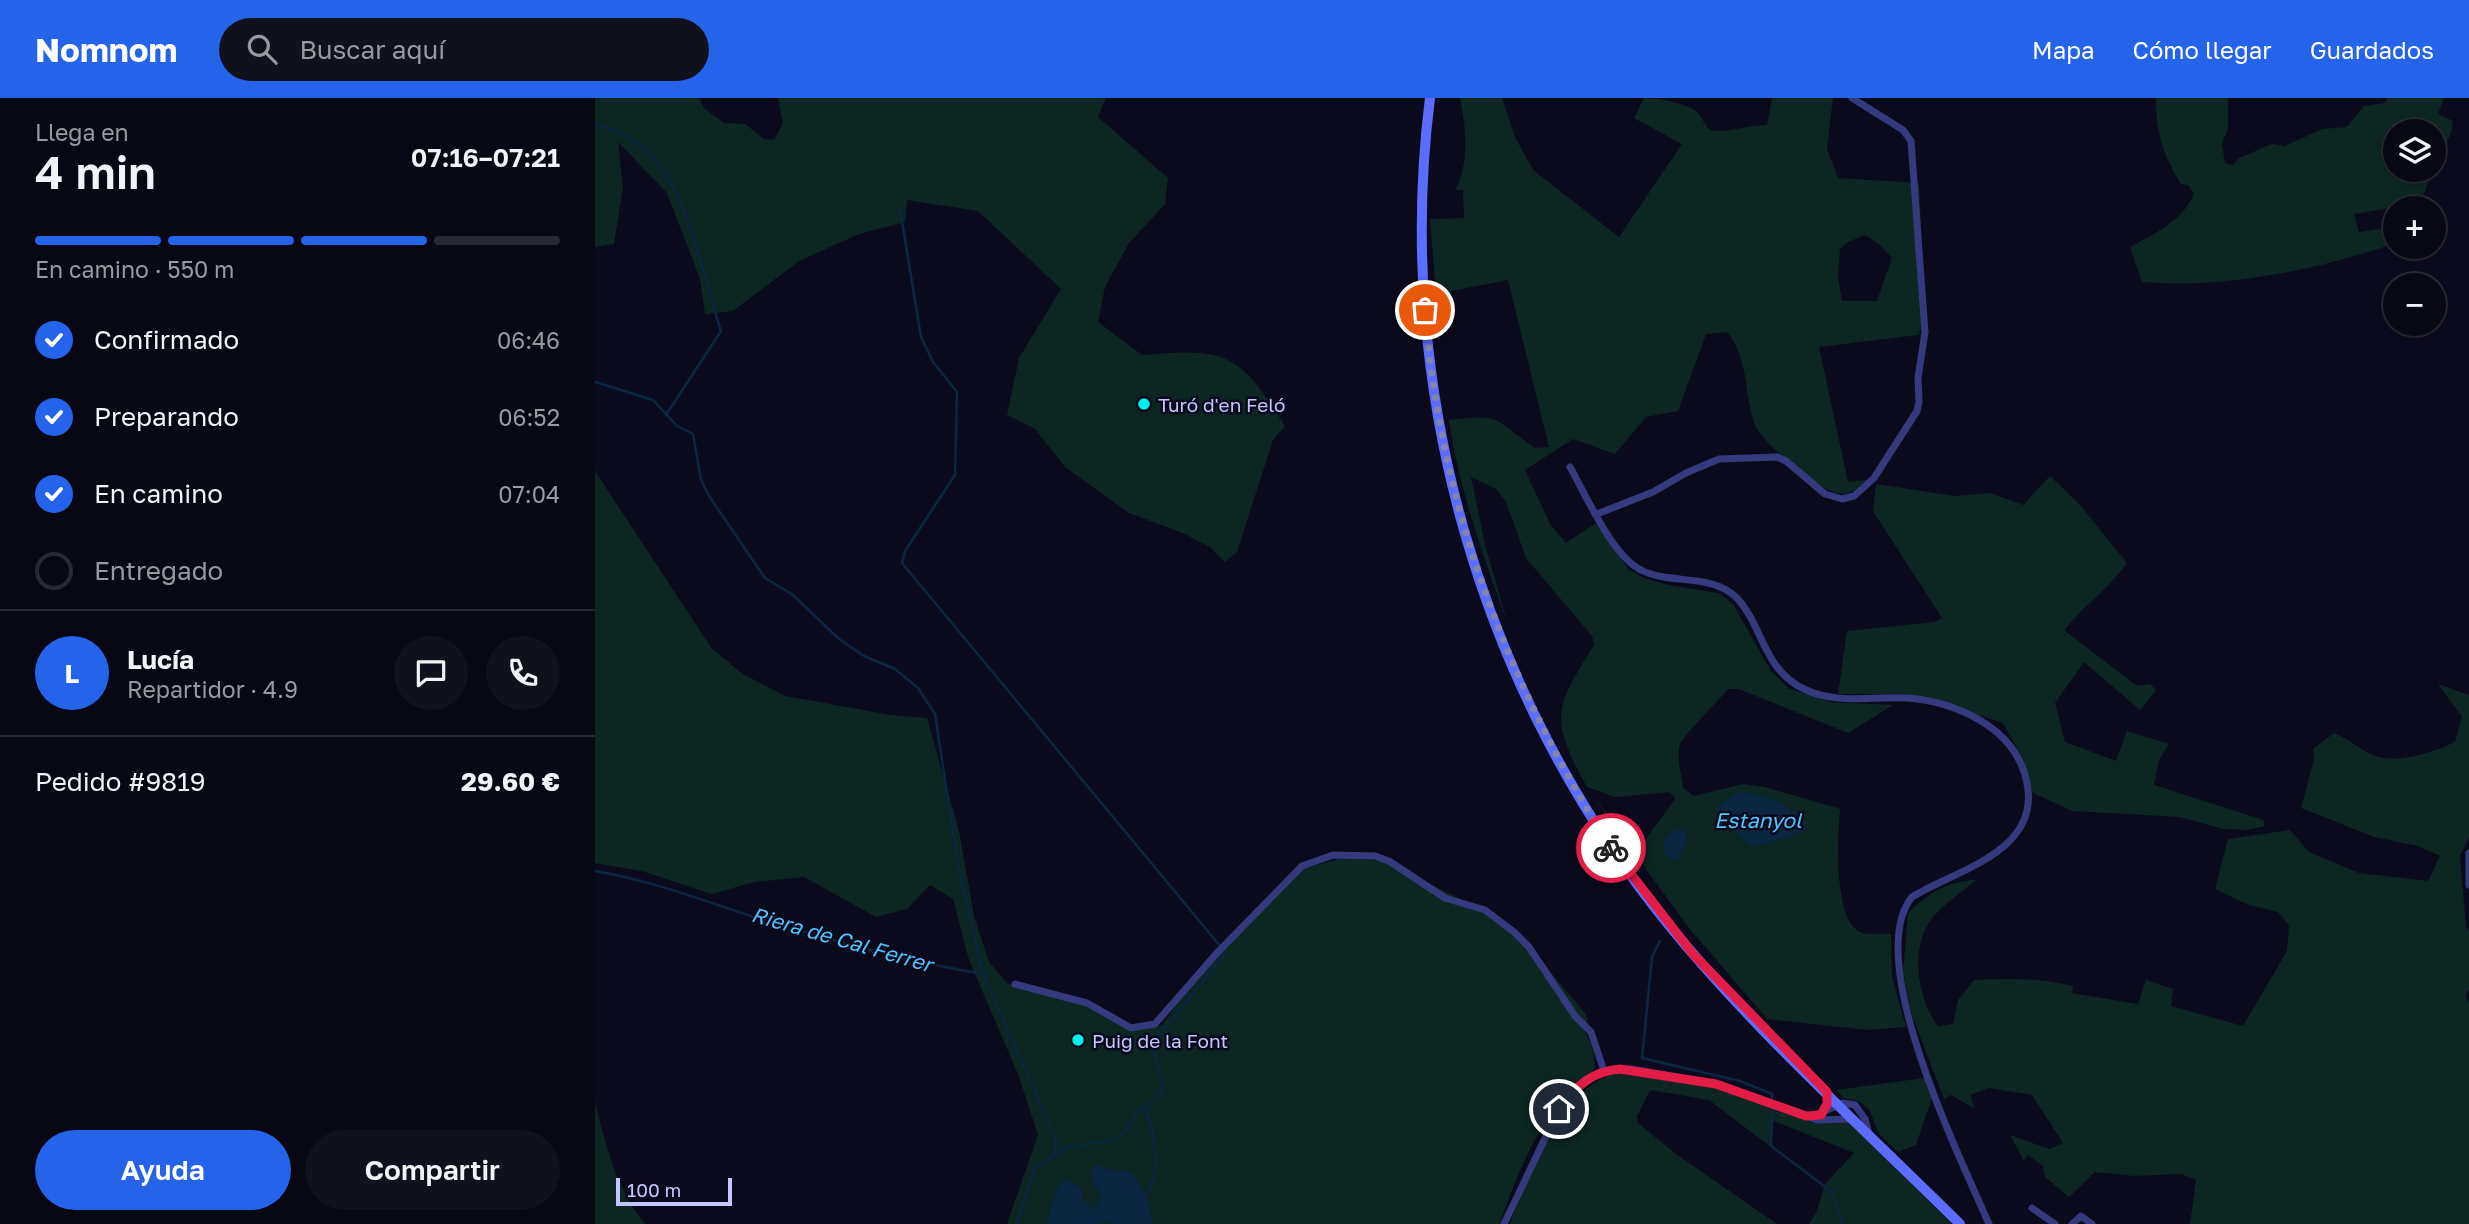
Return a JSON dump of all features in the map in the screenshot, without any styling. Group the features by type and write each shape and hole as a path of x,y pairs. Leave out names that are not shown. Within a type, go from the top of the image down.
{"main road":[{"path":"1430,98 1423,184 1422,254 1430,360 1451,478 1467,542 1501,639 1567,778 1616,857 1693,954 1960,1224"}],"street":[{"path":"1597,514 1653,492 1719,459 1762,456 1786,461 1809,482 1834,497 1854,495 1874,478 1917,411 1917,377 1925,332 1911,141 1903,130 1852,98"},
{"path":"1570,467 1620,552 1641,570 1660,577 1707,583 1723,588 1735,597 1744,608 1763,647 1791,683 1827,697 1910,698 1955,710 1993,727 2015,751 2023,766 2029,798 2020,830 2010,843 1989,858 1912,897 1903,907 1897,931 1900,981 1917,1049 1989,1224"},
{"path":"2469,853 2469,885"},
{"path":"1015,984 1087,1003 1131,1028 1155,1024 1216,954 1302,866 1333,855 1375,856 1389,861 1445,898 1485,910 1514,932 1528,947 1575,1016 1591,1032 1604,1071"},
{"path":"1504,1224 1559,1109 1585,1080 1604,1071 1631,1069 1716,1084 1817,1120 1854,1119"},
{"path":"1825,1112 1827,1092"},
{"path":"1806,1116 1849,1104 1860,1110 1869,1134"},
{"path":"1834,1118 1840,1105"},
{"path":"2032,1208 2055,1224"},
{"path":"2072,1224 2081,1216 2092,1224"}],"green space":[{"path":"595,98 699,98 704,108 724,123 745,124 764,139 774,140 783,123 778,98 1106,98 1098,117 1168,178 1165,204 1129,243 1105,287 1098,322 1142,355 1194,353 1229,360 1256,383 1285,426 1273,440 1237,552 1225,562 1210,547 1183,533 1129,513 1065,467 1035,429 1007,415 1019,358 1061,289 978,211 907,200 905,222 859,234 799,261 733,311 705,314 700,279 667,193 618,142 623,187 614,244 595,247"},
{"path":"1460,98 1502,98 1515,137 1533,170 1619,237 1682,144 1634,118 1644,98 1686,106 1697,112 1710,130 1717,131 1767,125 1772,98 1833,98 1827,149 1838,178 1919,183 1925,322 1918,335 1819,347 1848,482 1866,480 1856,489 1843,494 1822,487 1769,444 1755,425 1743,365 1727,332 1706,334 1678,411 1646,417 1615,454 1573,439 1525,470 1550,524 1566,543 1596,523 1628,569 1644,578 1668,585 1718,593 1733,604 1771,671 1788,688 1830,702 1893,705 1848,733 1739,689 1728,689 1682,740 1679,754 1683,788 1694,796 1743,784 1765,787 1840,809 1839,878 1846,914 1853,926 1863,933 1891,934 1892,977 1906,1027 1868,1030 1767,1019 1689,928 1591,794 1637,851 1675,799 1670,792 1615,797 1587,787 1566,745 1561,714 1571,684 1594,645 1592,636 1526,558 1506,502 1496,489 1471,477 1485,545 1508,625 1473,524 1449,420 1490,418 1535,448 1549,447 1508,280 1436,294 1430,219 1464,218 1463,190 1455,190 1465,157","holes":["1865,235 1879,244 1892,258 1877,301 1842,301 1838,276 1840,249 1848,242"]},
{"path":"2156,98 2228,98 2228,128 2222,144 2225,163 2233,165 2239,158 2272,144 2285,146 2322,129 2347,127 2364,106 2385,103 2387,98 2444,98 2438,114 2453,121 2446,143 2446,119 2383,119 2383,182 2428,182 2423,196 2383,196 2383,209 2354,214 2359,232 2383,229 2383,247 2271,275 2207,283 2174,283 2142,282 2130,247 2175,219 2183,212 2194,194 2188,185 2181,184 2170,164 2157,121"},
{"path":"595,471 712,649 743,674 785,696 891,715 927,718 959,831 974,916 989,962 1007,983 1098,1010 1138,1029 1162,1025 1193,982 1303,869 1342,858 1384,861 1492,915 1522,939 1585,1013 1588,1020 1583,1028 1592,1048 1594,1070 1577,1083 1548,1118 1515,1183 1500,1224 1007,1224 1038,1135 1018,1074 969,960 953,899 930,885 907,909 876,917 804,877 754,882 712,894 645,872 595,863"},
{"path":"2050,476 2080,505 2127,563 2064,630 2137,686 2150,684 2156,690 2140,710 2084,662 2055,703 2065,742 2116,761 2127,731 2169,744 2159,760 2154,785 2263,820 2265,826 2246,830 2223,829 2180,817 2072,811 2033,793 2023,759 2003,723 1926,698 1904,694 1838,694 1847,631 1935,622 1942,618 1873,511 1876,484 1955,496 1990,493 2023,505"},
{"path":"2438,684 2469,695 2469,837 2460,856 2466,927 2469,931 2469,989 2466,996 2469,1004 2469,1224 2190,1224 2196,1180 2181,1174 2134,1176 2095,1172 2069,1197 2045,1177 2043,1166 2028,1155 2024,1161 2010,1135 2049,1149 2063,1143 2032,1095 1989,1088 1970,1095 1975,1109 1951,1095 1944,1099 1912,1015 1903,972 1908,913 1916,906 1947,886 1976,880 1933,917 1921,942 1918,957 1921,987 1938,1026 1953,1024 1958,1000 1974,980 2012,979 2061,983 2073,986 2072,993 2138,1004 2146,980 2173,989 2171,1006 2243,1026 2287,951 2289,926 2278,912 2249,905 2215,889 2228,839 2290,830 2309,852 2359,873 2428,881 2440,856 2418,846 2374,837 2301,808 2314,759 2313,749 2334,733 2373,755 2393,759 2437,750 2455,742 2462,717"},
{"path":"1616,1073 1713,1087 1814,1123 1849,1122 1952,1224 1809,1224 1817,1211 1825,1184 1854,1153 1774,1121 1771,1147 1709,1100 1650,1090 1637,1116 1638,1123 1676,1154 1777,1224 1510,1224 1537,1159 1564,1113 1580,1095 1598,1081"},
{"path":"1924,1078 1932,1098 1916,1145 1898,1152 1879,1134 1869,1109 1860,1102 1844,1098 1836,1090"},
{"path":"595,1102 619,1181 645,1224 595,1224"}],"water":[{"name":"Estanyol","path":"1736,793 1755,794 1774,800 1806,823 1805,831 1758,846 1750,845 1717,815 1717,808"},
{"name":"Estanyol","path":"1676,829 1684,829 1687,840 1677,860 1670,860 1663,851 1666,838"},
{"path":"1098,1164 1105,1169 1131,1172 1148,1200 1152,1224 1115,1224 1104,1220 1100,1224 1046,1224 1057,1189 1066,1178 1081,1189 1084,1200 1093,1209 1099,1203 1101,1192 1094,1185 1091,1170"}],"waterway":[{"path":"595,125 625,135 649,154 668,178 694,239 721,331 666,415"},
{"path":"900,209 921,337 933,362 957,392 955,475 905,551 902,563 1226,953 1152,1044 1163,1087 1160,1094 1137,1112 1124,1133 1112,1140 1065,1148 1035,1169 1017,1224"},
{"path":"595,382 653,400 677,426 693,434 701,480 765,578 793,595 839,639 864,656 895,669 918,688 935,714 958,865 983,974"},
{"name":"Riera de Cal Ferrer","path":"595,871 661,887 849,945 983,974 1056,1139 1055,1154"},
{"path":"1660,941 1652,957 1642,1058 1740,1081 1772,1094 1771,1146 1832,1192 1843,1224"},
{"path":"1145,1108 1152,1129 1155,1152 1154,1176 1146,1196"}],"way so far":[{"path":"1425,310 1431,371 1445,455 1467,542 1486,600 1523,691 1545,735 1567,778 1611,848"}],"place":[{"name":"Turó d'en Feló","path":"1144,404"},
{"name":"Puig de la Font","path":"1078,1040"}],"route":[{"path":"1559,1109 1585,1080 1604,1071 1620,1069 1716,1084 1806,1116 1821,1115 1827,1104 1827,1092 1693,954 1611,848"}]}
